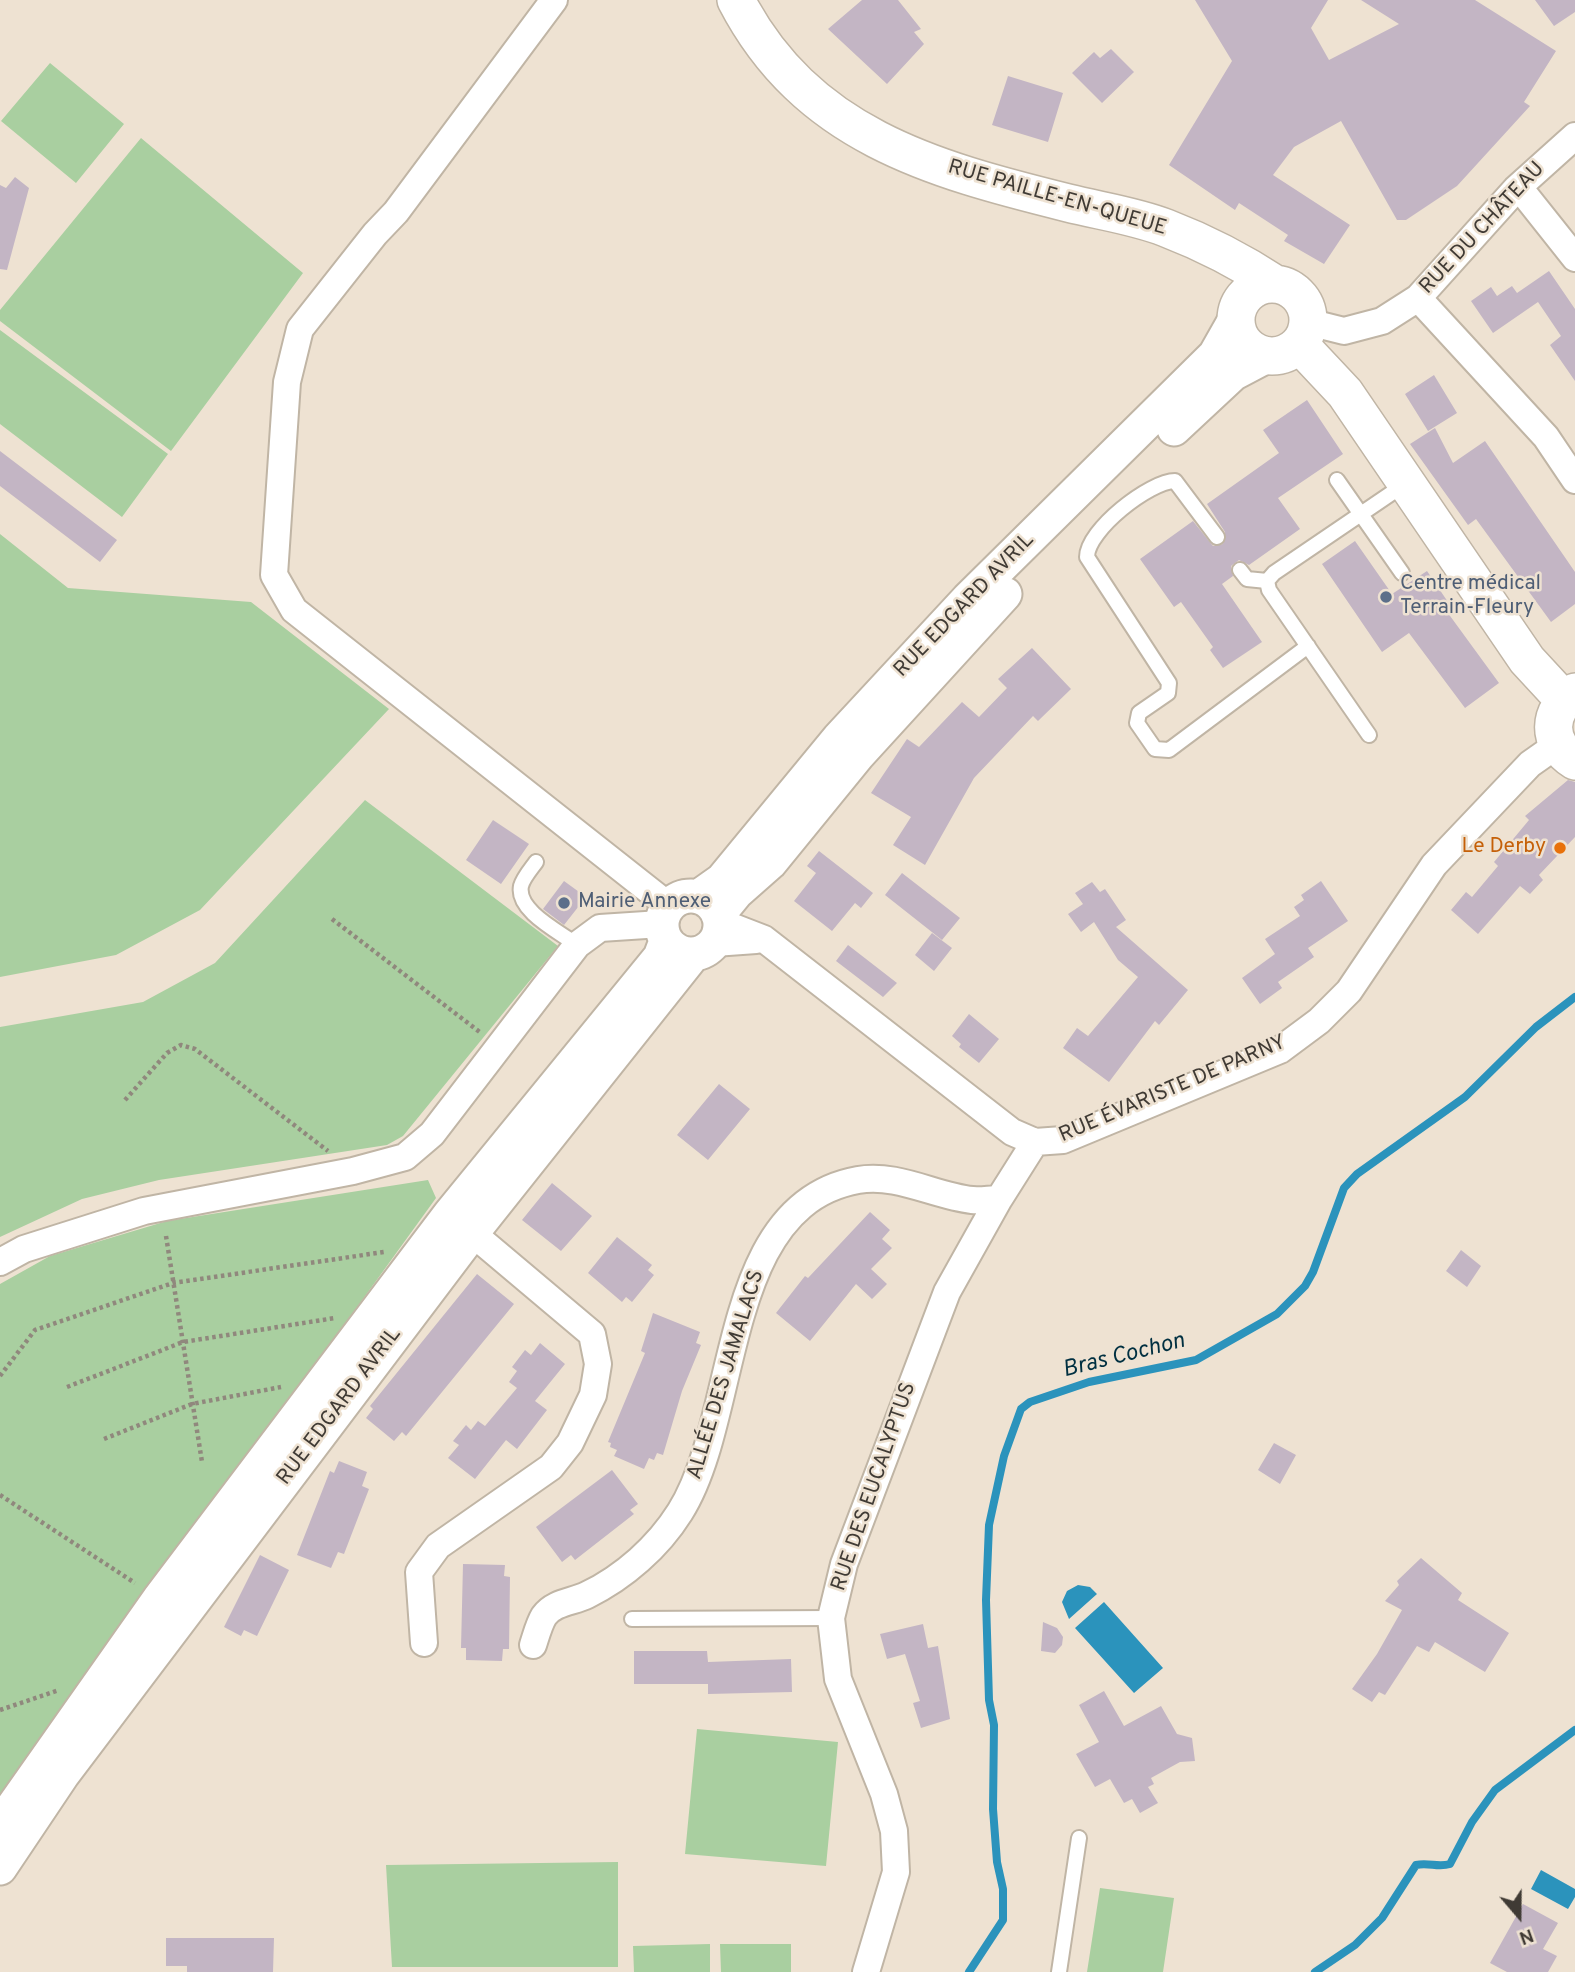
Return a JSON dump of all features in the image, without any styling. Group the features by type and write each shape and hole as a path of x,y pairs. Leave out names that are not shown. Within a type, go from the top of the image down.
{"main road":[{"name":"RUE PAILLE-EN-QUEUE","path":"736,0 788,77 825,109 894,150 994,185 1164,227 1233,256 1275,284"},
{"name":"RUE PAILLE-EN-QUEUE","path":"1192,240 1217,271 1238,312"},
{"path":"1275,284 1295,292 1307,311 1292,340 1249,347 1242,339 1238,312 1253,290 1275,284"},
{"path":"1292,340 1345,393 1527,660 1570,696 1553,721 1566,753"}],"street":[{"path":"554,0 396,212 375,234 300,329 287,382 274,575 294,610 692,925"},
{"name":"RUE DU CHÂTEAU","path":"1292,340 1382,321 1418,298 1516,189 1575,136"},
{"path":"1516,189 1525,195 1575,258"},
{"path":"1418,298 1546,437 1575,480"},
{"name":"RUE EDGARD AVRIL","path":"0,1825 159,1599 461,1224 692,925 722,880 839,738 968,599 1215,355 1238,312"},
{"name":"RUE EDGARD AVRIL","path":"692,925 771,863 858,755 987,612 1204,400 1245,365 1292,340"},
{"name":"RUE ÉVARISTE DE PARNY","path":"692,925 764,939 1012,1132 1035,1142 1063,1140 1280,1050 1319,1021 1349,990 1434,865 1530,764 1566,753"},
{"path":"0,1262 24,1249 144,1211 354,1171 405,1157 432,1134 577,945 600,928 692,925"},
{"name":"RUE DES EUCALYPTUS","path":"866,1972 896,1872 894,1831 884,1794 838,1679 831,1618 844,1564 947,1292 999,1199 1035,1142"},
{"name":"ALLÉE DES JAMALACS","path":"533,1645 545,1615 560,1604 586,1595 652,1551 681,1511 701,1468 753,1279 792,1212 824,1192 860,1180 893,1181 973,1200 999,1199"},
{"path":"424,1643 419,1572 438,1546 551,1467 570,1443 593,1395 598,1364 592,1334 461,1224"},
{"name":"RUE EDGARD AVRIL","path":"0,1868 64,1774 461,1224"}],"lane":[{"path":"1338,480 1402,573"},
{"path":"1217,537 1175,481 1163,481 1111,517 1087,547 1087,557 1169,683 1168,693 1139,713 1137,723 1155,749 1169,750 1308,646"},
{"path":"1267,581 1274,573 1406,483"},
{"path":"1240,570 1247,579 1267,581"},
{"path":"1267,581 1269,590 1369,735"},
{"path":"536,862 522,883 520,896 525,906 577,945"},
{"path":"632,1619 831,1618"},
{"path":"1059,1972 1079,1838"}],"path":[{"path":"332,919 500,1047"},
{"path":"125,1100 167,1053 181,1045 195,1049 354,1171"},
{"path":"166,1237 202,1462"},
{"path":"0,1376 35,1330 173,1283 384,1252"},
{"path":"67,1387 183,1342 336,1318"},
{"path":"104,1439 192,1404 286,1387"},
{"path":"0,1495 159,1599"}],"green space":[{"path":"50,63 124,124 76,183 1,121"},
{"path":"141,138 303,273 171,451 0,321 0,310"},
{"path":"0,330 168,454 122,517 0,424"},
{"path":"0,534 68,588 251,602 389,709 200,910 116,955 0,977"},
{"path":"365,800 558,946 403,1136 387,1145 159,1180 82,1199 0,1237 0,1027 143,1002 215,963"},
{"path":"428,1180 436,1198 0,1801 0,1284 50,1256 167,1221"},
{"path":"697,1729 838,1742 826,1866 685,1854"},
{"path":"618,1862 618,1967 392,1967 386,1865"},
{"path":"1100,1888 1174,1898 1163,1972 1087,1972"},
{"path":"710,1944 710,1972 634,1972 633,1946"},
{"path":"720,1944 791,1944 791,1972 721,1972"}],"water":[{"path":"1078,1585 1090,1587 1097,1594 1069,1619 1062,1602 1067,1591"},
{"path":"1104,1602 1163,1668 1134,1693 1075,1628"},
{"path":"1541,1870 1575,1889 1575,1897 1568,1909 1531,1889"}],"building":[{"path":"862,0 898,0 921,29 914,32 924,44 887,84 828,29"},
{"path":"1195,0 1328,0 1311,28 1329,60 1399,24 1361,0 1475,0 1556,51 1524,102 1530,106 1457,186 1406,220 1397,220 1341,121 1294,147 1273,175 1350,225 1324,264 1284,241 1288,235 1239,203 1235,210 1169,165 1232,61"},
{"path":"1535,0 1575,0 1575,12 1554,26"},
{"path":"1111,49 1134,72 1102,103 1072,73 1094,52 1100,58"},
{"path":"1008,76 1063,93 1048,142 992,125"},
{"path":"15,177 29,188 7,270 0,269 0,185 6,188"},
{"path":"1549,271 1575,309 1575,381 1550,345 1561,336 1538,302 1493,333 1471,301 1491,287 1497,296 1512,286 1517,293"},
{"path":"1434,375 1457,413 1428,431 1405,394"},
{"path":"1307,400 1343,454 1278,498 1300,529 1249,565 1239,560 1231,566 1233,576 1222,584 1262,642 1223,668 1210,650 1213,647 1181,602 1174,607 1140,559 1193,521 1213,546 1223,544 1225,532 1207,504 1279,453 1263,430"},
{"path":"1435,428 1453,463 1485,441 1575,572 1575,604 1551,622 1476,519 1468,525 1410,444"},
{"path":"0,451 117,540 100,562 0,486"},
{"path":"1355,541 1392,594 1427,571 1450,605 1445,609 1499,683 1465,708 1409,633 1382,652 1322,564"},
{"path":"1032,648 1071,689 1038,721 1033,716 974,778 925,865 893,845 911,817 871,793 907,739 919,747 962,702 979,717 1007,688 998,679"},
{"path":"1568,780 1575,782 1575,837 1539,875 1543,880 1530,894 1520,886 1478,934 1451,910 1466,892 1472,897 1498,866 1494,862 1529,820 1525,816"},
{"path":"493,820 529,844 501,884 466,860"},
{"path":"819,851 873,893 861,908 855,903 832,931 794,901 816,873 807,866"},
{"path":"902,873 960,918 942,940 885,895"},
{"name":"Mairie Annexe","path":"564,881 586,897 564,925 543,909"},
{"path":"1321,881 1348,921 1308,948 1314,957 1278,982 1282,988 1260,1004 1242,978 1275,954 1265,939 1300,916 1294,907 1304,900 1301,895"},
{"path":"1092,882 1100,892 1105,889 1126,920 1116,927 1188,990 1159,1025 1155,1021 1109,1082 1063,1048 1077,1028 1088,1036 1138,977 1118,960 1094,922 1081,932 1068,914 1083,904 1075,893"},
{"path":"932,933 952,948 934,971 915,955"},
{"path":"848,945 897,983 883,997 836,961"},
{"path":"969,1014 999,1039 979,1063 959,1047 961,1044 952,1036"},
{"path":"719,1084 750,1109 708,1160 677,1135"},
{"path":"552,1183 592,1216 561,1251 522,1220"},
{"path":"870,1212 890,1230 882,1239 892,1248 871,1269 887,1284 872,1299 856,1284 810,1341 776,1313 805,1276 808,1278"},
{"path":"617,1237 652,1265 648,1270 654,1275 632,1302 626,1297 622,1302 588,1273"},
{"path":"1461,1250 1481,1266 1467,1287 1446,1271"},
{"path":"477,1274 514,1304 406,1436 402,1432 394,1441 366,1418 373,1409 370,1406"},
{"path":"653,1313 700,1332 696,1343 701,1345 682,1391 663,1455 657,1453 654,1460 649,1458 644,1469 614,1456 617,1450 610,1447 611,1443 608,1442 645,1353 641,1351"},
{"path":"540,1343 565,1364 535,1401 547,1410 517,1449 506,1440 475,1479 448,1458 459,1445 453,1441 466,1425 471,1430 478,1421 485,1426 517,1388 509,1382 517,1371 512,1367 525,1350 531,1355"},
{"path":"1274,1443 1296,1455 1280,1484 1258,1470"},
{"path":"339,1461 367,1472 362,1486 369,1489 344,1554 338,1552 331,1568 297,1555 330,1471 334,1473"},
{"path":"612,1470 638,1504 630,1510 634,1514 575,1560 571,1555 562,1562 536,1527"},
{"path":"260,1555 289,1570 257,1636 244,1630 241,1636 224,1627"},
{"path":"1421,1558 1462,1593 1458,1600 1509,1633 1485,1672 1435,1642 1429,1652 1417,1646 1385,1695 1379,1692 1372,1702 1352,1689 1377,1654 1402,1610 1385,1601 1399,1585 1397,1581"},
{"path":"463,1564 505,1565 504,1576 510,1577 509,1649 503,1649 502,1661 466,1660 466,1648 461,1648"},
{"path":"1043,1622 1057,1628 1063,1637 1062,1645 1055,1653 1041,1651"},
{"path":"923,1624 928,1648 938,1646 950,1719 921,1728 913,1703 920,1701 905,1654 887,1659 880,1634"},
{"path":"634,1651 707,1651 708,1662 791,1659 792,1692 708,1694 708,1684 634,1684"},
{"path":"1104,1691 1124,1726 1161,1706 1177,1734 1192,1738 1195,1761 1180,1762 1151,1778 1154,1784 1148,1787 1158,1803 1140,1813 1132,1799 1124,1803 1110,1779 1095,1787 1076,1754 1099,1742 1079,1705"},
{"path":"1523,1904 1558,1923 1543,1949 1557,1956 1548,1972 1507,1972 1490,1963"},
{"path":"166,1938 274,1938 273,1972 187,1972 187,1966 166,1966"}],"waterway":[{"name":"Bras Cochon","path":"969,1972 1003,1920 1003,1889 997,1862 993,1809 994,1725 989,1700 986,1600 989,1525 1004,1456 1021,1409 1030,1402 1089,1382 1196,1360 1277,1314 1305,1286 1313,1272 1344,1188 1357,1174 1465,1097 1536,1027 1575,997"},
{"path":"1315,1972 1355,1945 1382,1918 1416,1865 1450,1864 1472,1822 1495,1790 1575,1730"}],"place":[{"name":"Centre médical Terrain-Fleury","path":"1386,597"},
{"name":"Le Derby","path":"1560,848"},
{"name":"Mairie Annexe","path":"564,903"}]}
